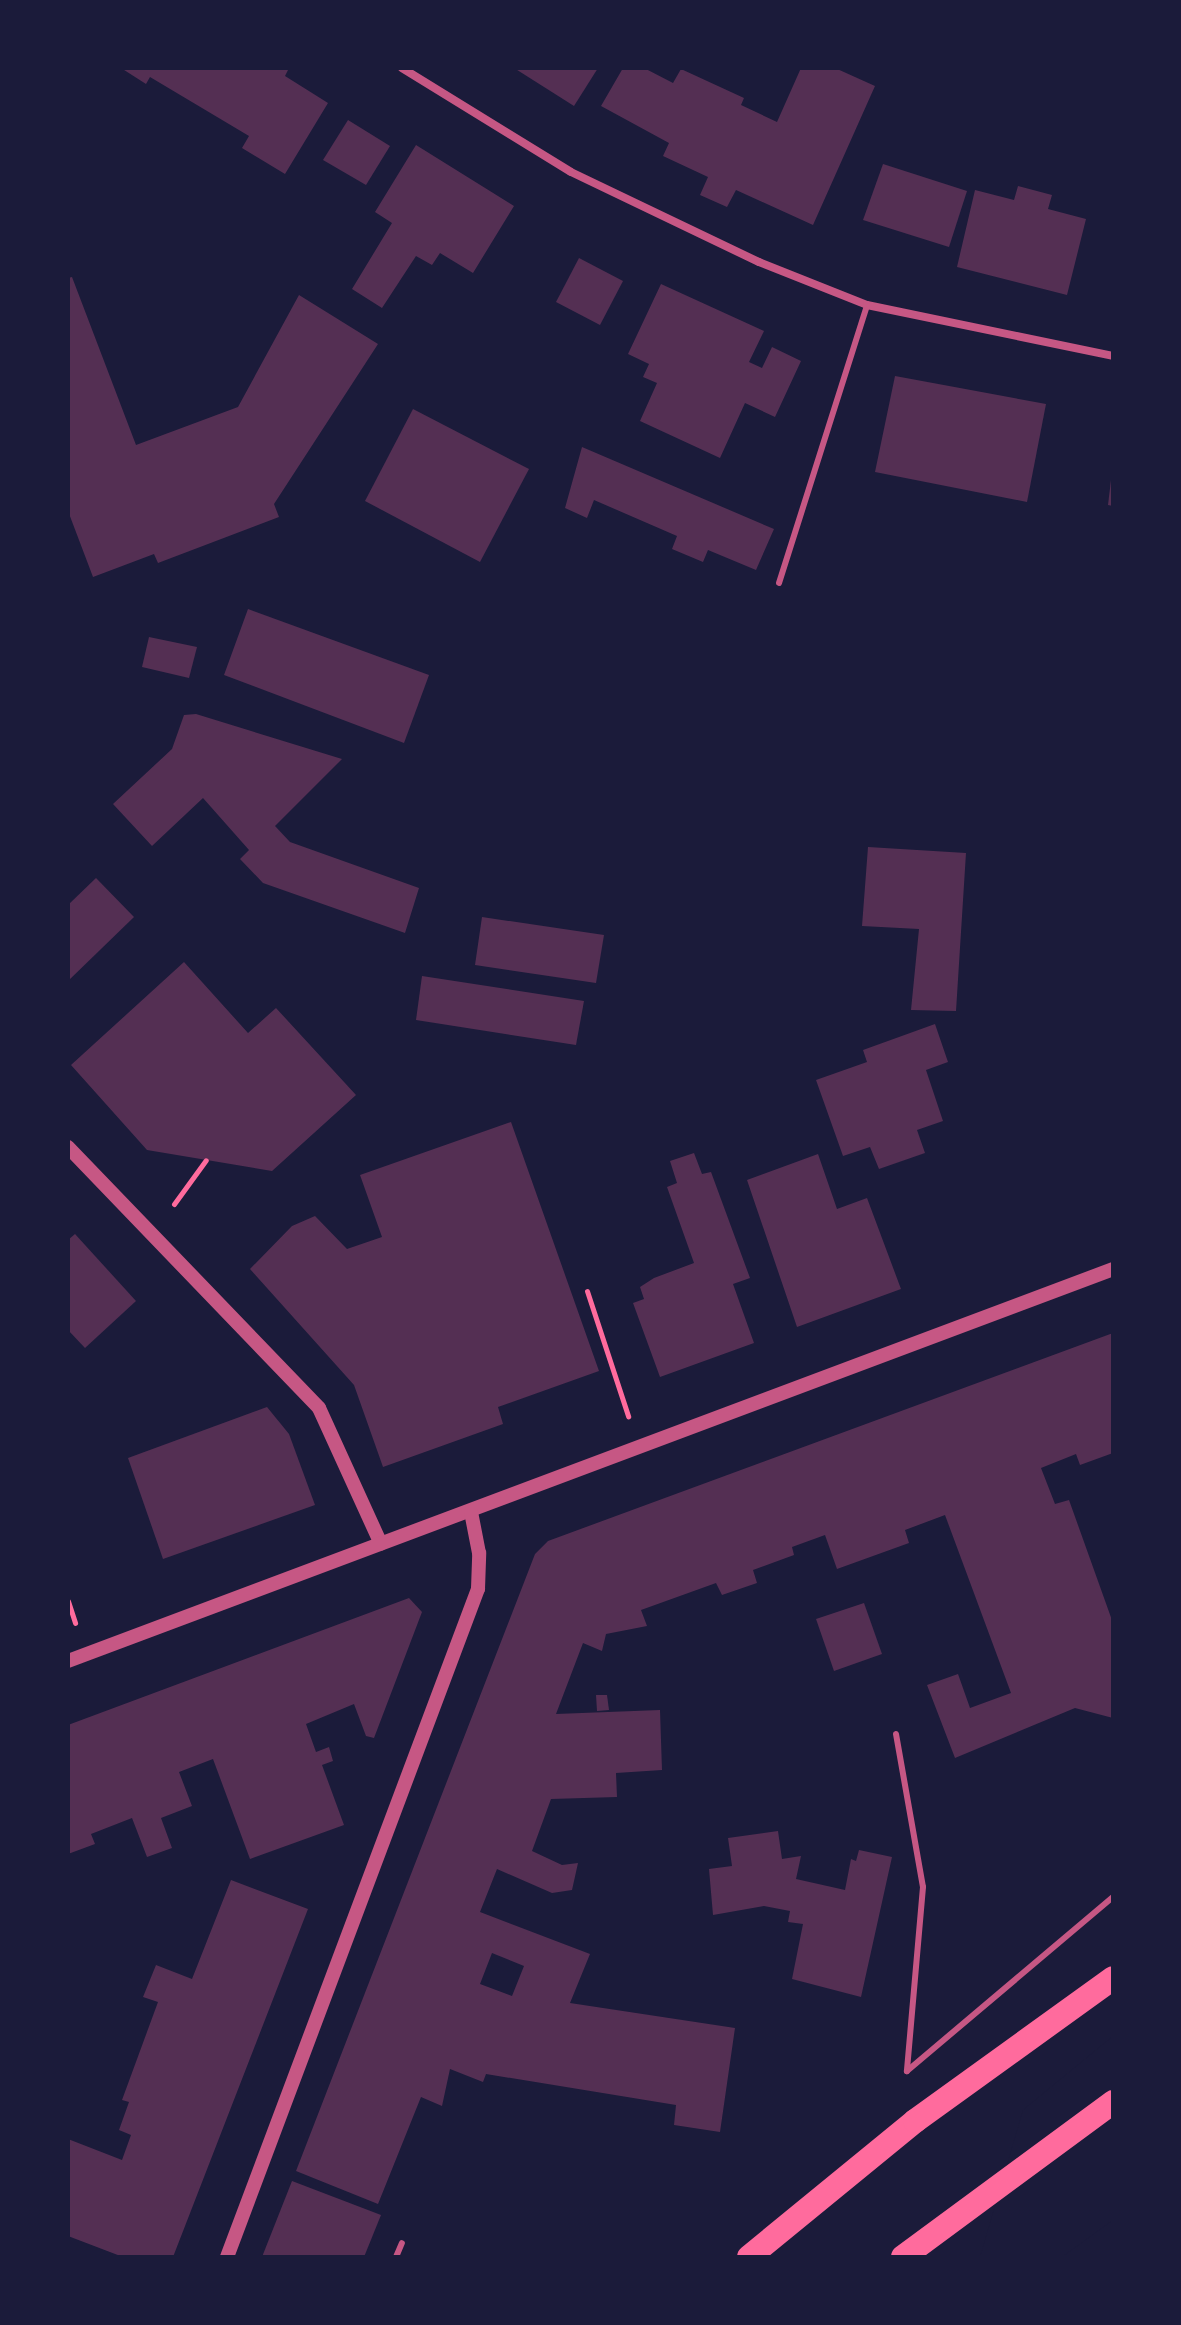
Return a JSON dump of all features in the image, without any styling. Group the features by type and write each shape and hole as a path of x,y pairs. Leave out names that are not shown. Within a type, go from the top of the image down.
{"highway":[{"path":"749,2257 915,2121 1113,1978"},
{"path":"903,2257 1113,2102"}],"street":[{"path":"402,68 571,172 759,262 867,305 1113,356"},
{"path":"68,1147 319,1408 381,1544"},
{"path":"68,1661 1113,1269"},
{"path":"227,2257 478,1589 479,1553 471,1512"}],"lane":[{"path":"779,583 867,305"},
{"path":"896,1734 923,1887 907,2071 1113,1897"},
{"path":"396,2257 402,2243"}],"path":[{"path":"151,1234 206,1160"},
{"path":"587,1291 639,1448"}],"pier":[{"path":"1113,2036 1113,2220 1062,2257 980,2257 1023,2110"}],"building":[{"path":"121,68 289,68 285,76 328,103 285,174 242,148 249,136 150,77 146,84"},
{"path":"514,68 598,68 574,106"},
{"path":"623,68 644,68 673,83 681,69 744,98 741,105 777,122 801,68 835,68 875,86 813,225 736,190 727,207 700,195 708,177 663,156 669,143 601,106"},
{"path":"348,120 390,146 366,185 323,160"},
{"path":"416,145 514,206 473,273 440,253 432,265 416,256 382,308 352,289 392,223 375,212"},
{"path":"883,164 967,191 949,247 863,220"},
{"path":"1018,186 1052,195 1048,209 1086,219 1067,295 957,267 975,190 1014,200"},
{"path":"579,258 623,281 600,325 556,302"},
{"path":"72,277 136,445 238,407 299,295 378,344 274,504 279,517 158,563 154,554 93,577 68,511 68,278"},
{"path":"661,284 764,331 749,362 762,368 772,347 801,361 775,417 745,403 720,458 640,421 657,383 643,377 649,364 628,354"},
{"path":"895,376 1046,404 1027,502 875,472"},
{"path":"413,409 529,469 480,562 365,501"},
{"path":"582,447 774,529 756,570 708,550 703,562 672,549 677,536 594,500 587,518 565,508"},
{"path":"1113,480 1113,506 1108,505"},
{"path":"248,609 429,675 404,743 224,675"},
{"path":"149,637 197,647 189,678 142,667"},
{"path":"196,714 342,759 275,826 290,842 419,888 405,933 263,883 240,859 249,850 203,798 152,846 113,804 172,749 184,715"},
{"path":"868,847 966,853 956,1011 911,1010 919,929 862,926"},
{"path":"96,878 134,917 68,981 68,905"},
{"path":"482,917 604,935 596,983 475,965"},
{"path":"184,962 248,1033 276,1008 356,1095 272,1171 147,1150 71,1065"},
{"path":"422,976 584,1001 576,1045 416,1020"},
{"path":"935,1024 948,1062 926,1070 943,1121 917,1130 925,1153 879,1169 870,1147 843,1156 816,1080 867,1062 863,1050"},
{"path":"511,1122 599,1371 498,1407 503,1424 383,1467 354,1385 250,1269 292,1226 315,1216 347,1249 382,1237 360,1175"},
{"path":"694,1153 702,1174 711,1172 750,1278 733,1284 754,1343 660,1377 633,1303 644,1299 640,1287 654,1278 694,1263 667,1187 677,1183 670,1161"},
{"path":"818,1154 837,1209 867,1198 901,1289 797,1327 747,1180"},
{"path":"75,1234 136,1301 85,1348 68,1330 68,1240"},
{"path":"1113,1333 1113,1453 1080,1465 1076,1454 1041,1468 1055,1504 1069,1500 1113,1623 1113,1718 1075,1708 955,1758 927,1685 958,1674 970,1708 1011,1693 945,1515 905,1530 909,1543 837,1569 825,1535 792,1547 794,1555 753,1570 757,1583 722,1595 716,1583 641,1610 647,1626 606,1634 602,1651 583,1643 556,1714 660,1710 662,1770 616,1773 617,1797 551,1799 532,1851 562,1865 578,1863 572,1890 552,1893 497,1869 480,1912 590,1954 570,2003 735,2028 720,2132 674,2125 676,2105 486,2074 483,2082 450,2069 442,2106 421,2097 378,2204 296,2171 535,1554 548,1541","holes":["492,1953 524,1966 512,1996 480,1984"]},
{"path":"267,1407 289,1434 315,1505 163,1559 128,1458"},
{"path":"409,1598 422,1612 374,1738 366,1736 354,1704 306,1724 316,1752 329,1747 333,1761 322,1765 344,1825 250,1859 213,1759 179,1772 192,1806 161,1818 172,1848 147,1857 132,1818 91,1834 95,1844 68,1854 68,1725"},
{"path":"864,1603 882,1654 834,1671 816,1619"},
{"path":"596,1695 607,1695 609,1710 597,1711"},
{"path":"778,1831 782,1859 801,1856 796,1879 845,1890 851,1859 856,1861 859,1850 892,1857 861,1997 792,1979 803,1924 788,1922 790,1911 764,1906 713,1915 709,1869 732,1866 728,1838"},
{"path":"231,1880 308,1909 173,2257 123,2257 68,2236 68,2139 122,2160 131,2135 119,2130 129,2102 122,2100 158,2002 143,1997 156,1965 192,1979"},
{"path":"292,2181 381,2215 364,2257 262,2257"}]}
